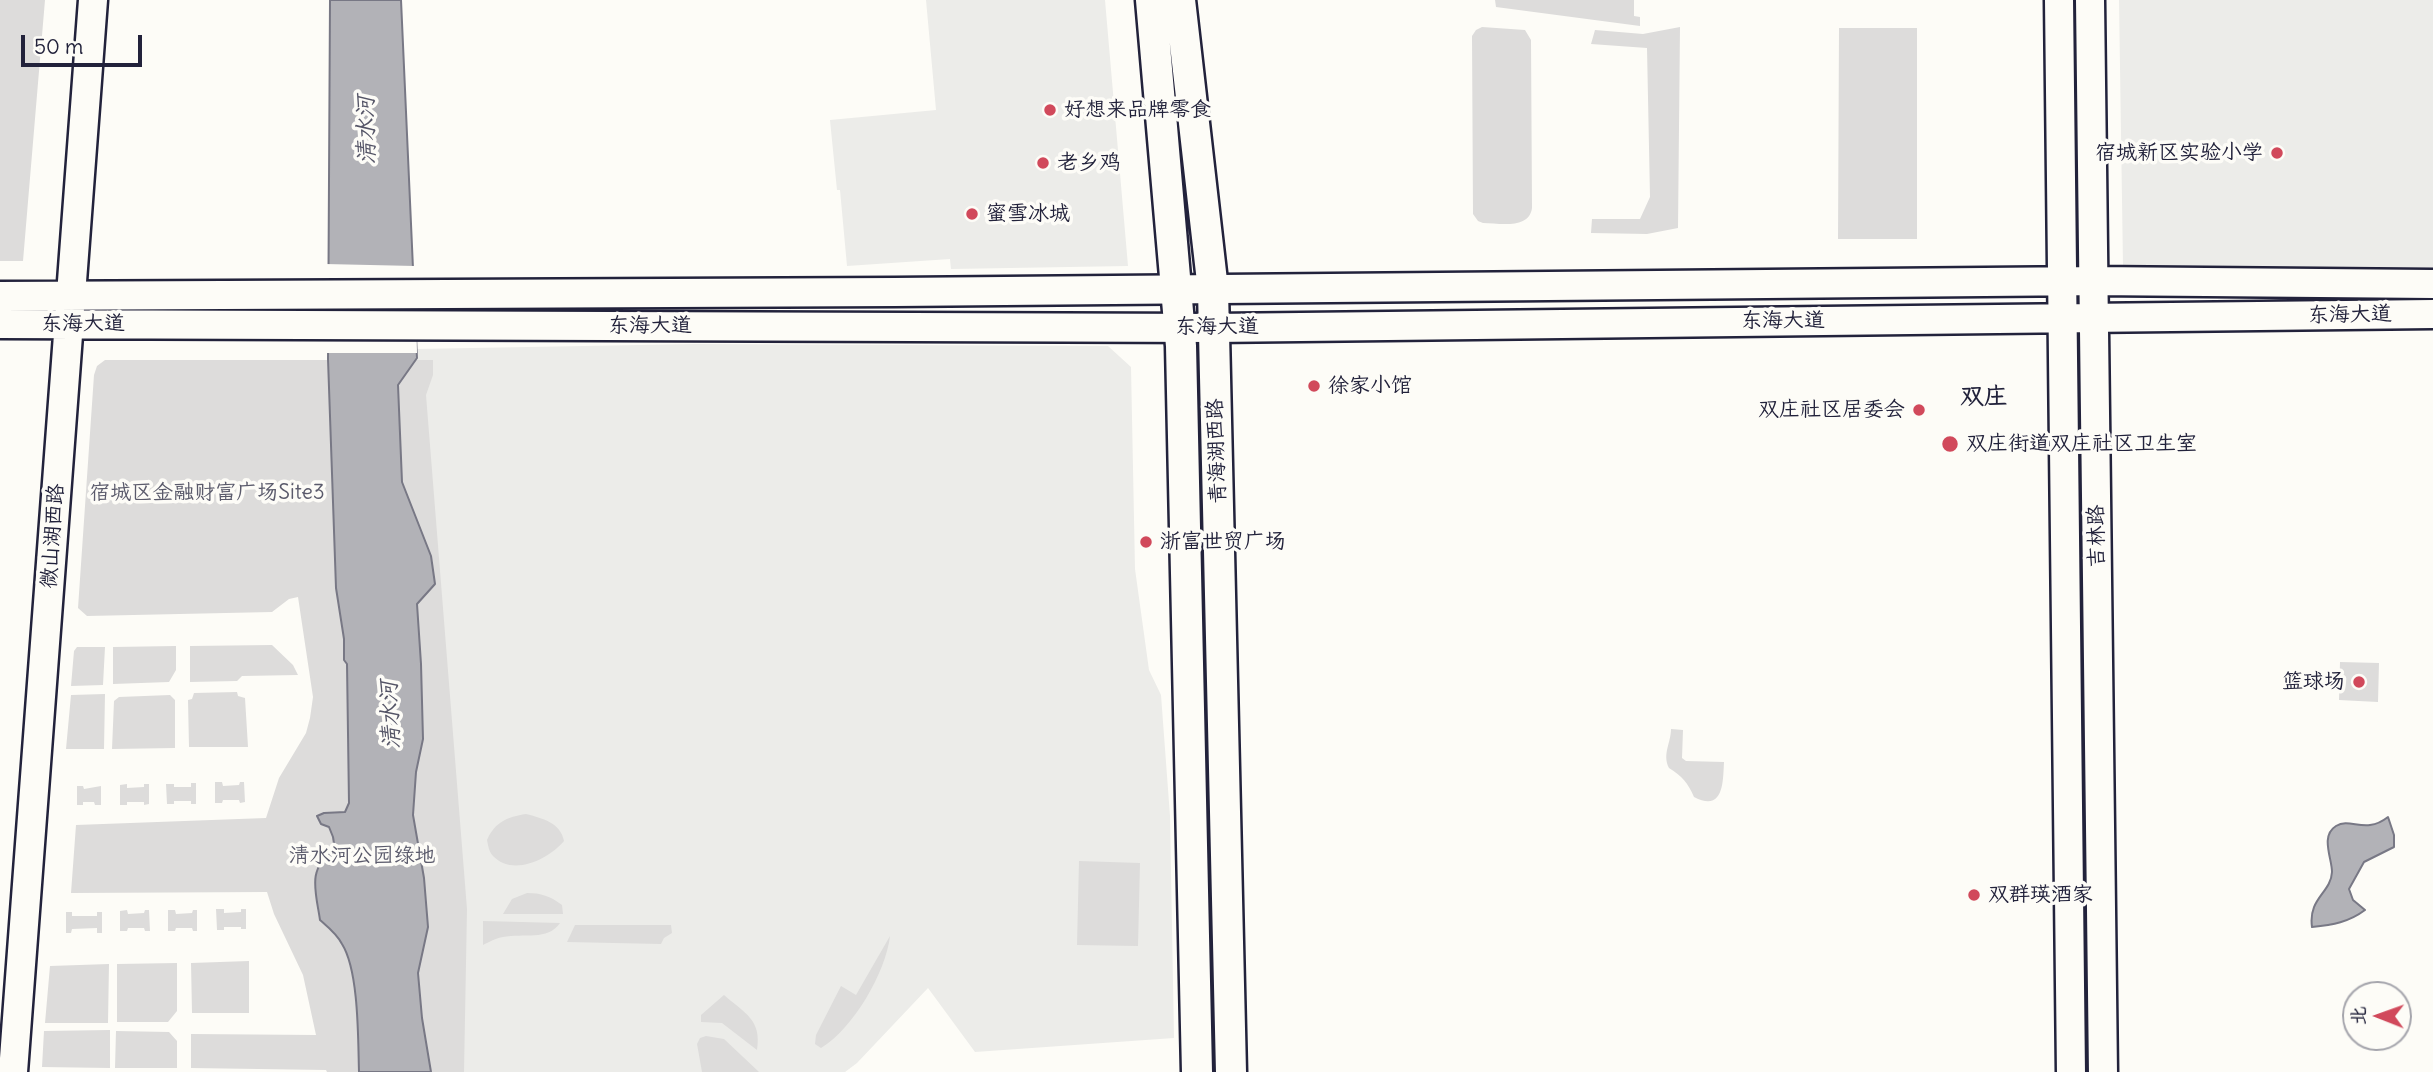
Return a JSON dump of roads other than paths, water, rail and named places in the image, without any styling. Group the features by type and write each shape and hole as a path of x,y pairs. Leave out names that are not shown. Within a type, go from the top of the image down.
{"main road":[{"name":"青海湖西路","path":"1152,0 1180,328 1197,1072"},
{"name":"青海湖西路","path":"1180,0 1213,290 1231,1072"}],"street":[{"name":"微山湖西路","path":"13,1072 61,310 77,0"},
{"name":"微山湖西路","path":"0,1062 61,310 93,0"},
{"name":"吉林路","path":"2059,0 2071,1072"},
{"name":"吉林路","path":"2090,0 2103,1072"},
{"name":"东海大道","path":"0,324 61,310 1178,289 2093,281 2433,284"},
{"name":"东海大道","path":"0,296 61,310 1180,328 2433,314"}],"water":[{"name":"清水河","path":"330,0 401,0 417,358 398,385 402,482 431,556 435,584 417,604 423,739 416,772 413,815 424,878 428,927 418,973 431,1072 359,1072 352,971 340,940 320,920 315,890 316,873 320,865 335,850 329,827 321,824 317,816 345,812 349,803 347,664 344,660 344,639 336,588 328,359"},
{"path":"2388,817 2394,835 2394,847 2364,862 2349,889 2353,900 2365,910 2340,922 2312,927 2313,909 2331,879 2328,841 2331,830 2347,823 2372,825"}],"place":[{"name":"好想来品牌零食","path":"1050,110"},
{"name":"宿城新区实验小学","path":"2277,153"},
{"name":"老乡鸡","path":"1043,163"},
{"name":"蜜雪冰城","path":"972,214"},
{"name":"徐家小馆","path":"1314,386"},
{"name":"双庄社区居委会","path":"1919,410"},
{"name":"双庄街道双庄社区卫生室","path":"1950,444"},
{"name":"浙富世贸广场","path":"1146,542"},
{"name":"篮球场","path":"2359,682"},
{"name":"双群瑛酒家","path":"1974,895"}],"district":[{"name":"双庄","path":"1984,397"}],"park label":[{"name":"宿城区金融财富广场Site3","path":"207,493"},
{"name":"清水河公园绿地","path":"362,856"}]}
